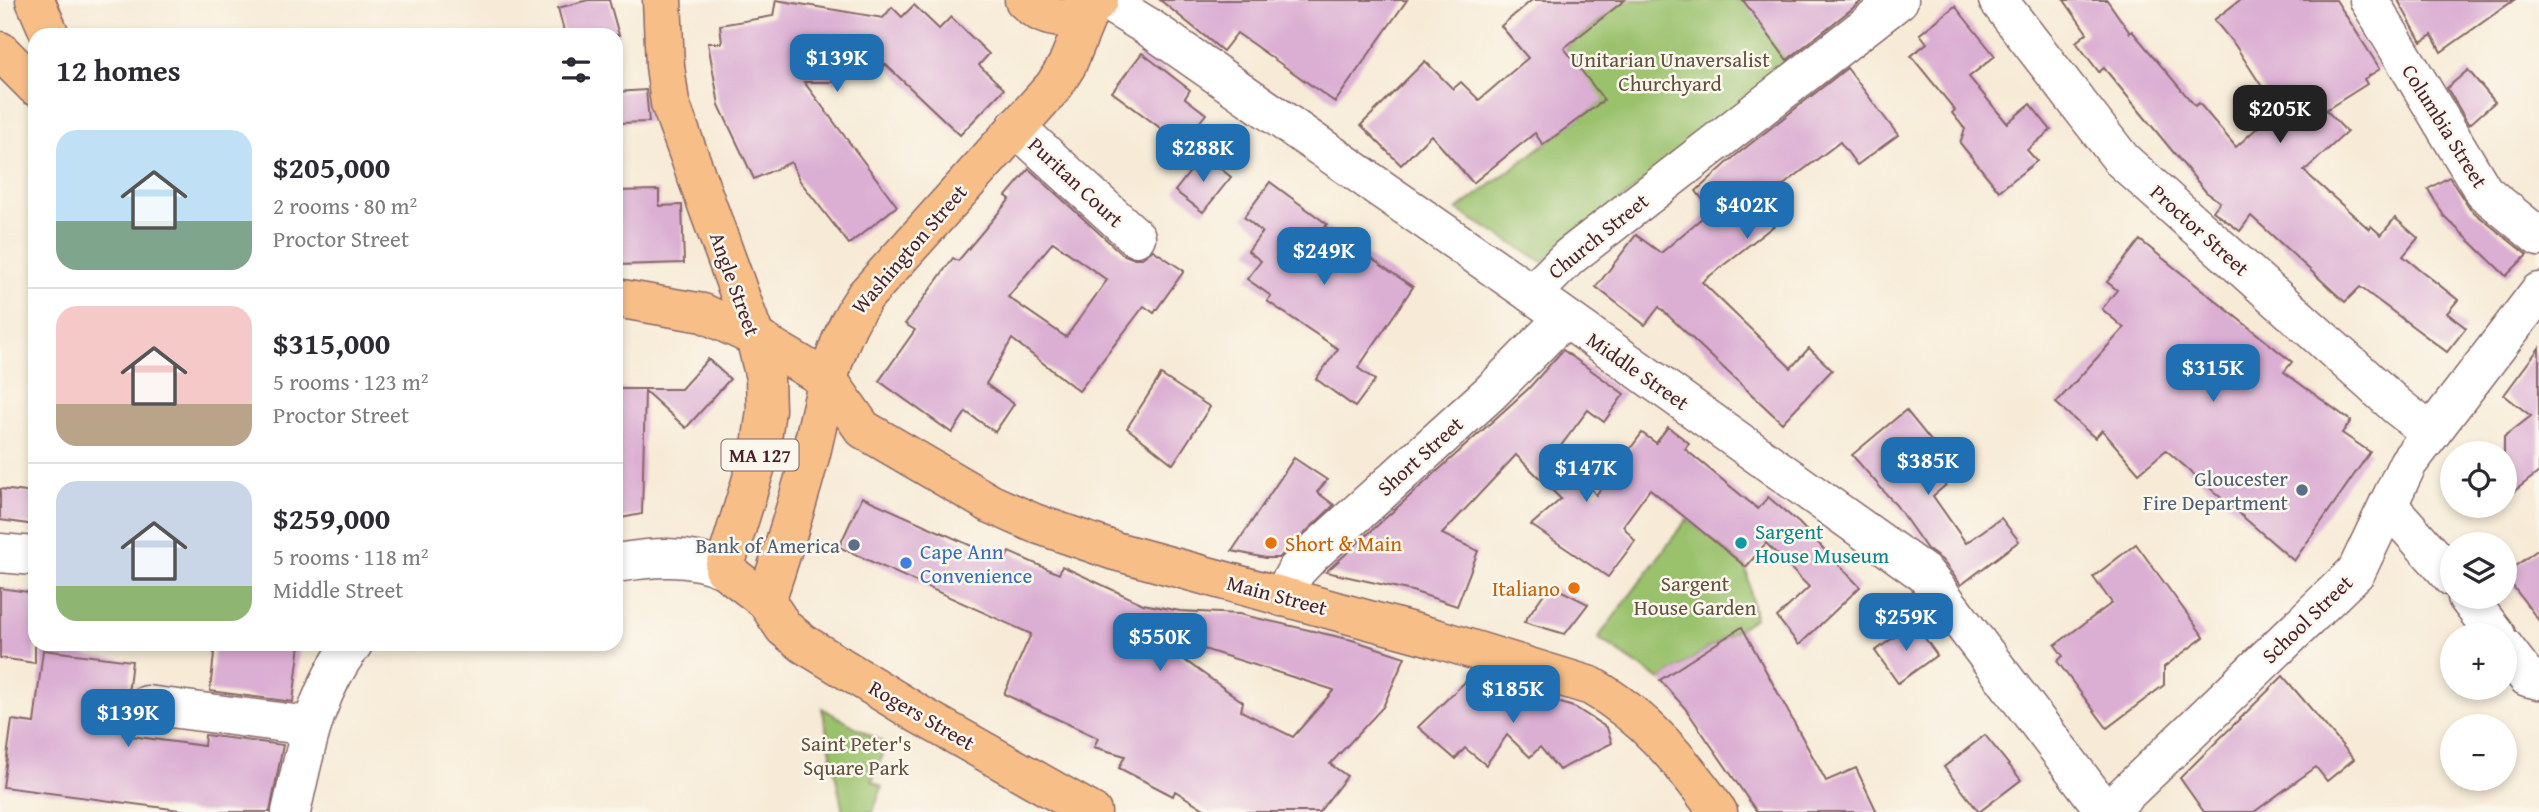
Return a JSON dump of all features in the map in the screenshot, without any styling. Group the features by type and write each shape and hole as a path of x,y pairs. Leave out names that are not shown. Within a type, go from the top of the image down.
{"main road":[{"path":"35,0 47,28"},
{"name":"Angle Street","path":"662,0 665,66 670,103 755,337 765,378 766,410 756,467 724,569"},
{"path":"1024,0 1047,17 1062,19 1098,3"},
{"name":"Washington Street","path":"766,601 811,450 829,381 833,354 842,332 865,296 1060,75 1098,3"},
{"path":"0,51 28,79"},
{"path":"623,299 703,313 755,337 829,381"},
{"name":"Main Street","path":"829,381 863,429 992,504 1034,523 1115,551 1447,641 1591,685 1612,698 1665,742 1718,812"},
{"path":"756,467 838,442 863,429"},
{"name":"Rogers Street","path":"724,569 766,601 783,628 804,644 920,715 1092,812"}],"street":[{"name":"Church Street","path":"1532,294 1569,257 1899,0"},
{"name":"Proctor Street","path":"1998,0 2122,160 2398,407 2431,433"},
{"name":"Columbia Street","path":"2369,0 2484,192 2539,237"},
{"name":"Middle Street","path":"1098,3 1147,26 1532,294 1925,574 2106,812"},
{"name":"Puritan Court","path":"1016,127 1136,237"},
{"name":"School Street","path":"2106,812 2356,572 2408,463 2539,292"},
{"name":"Short Street","path":"1282,597 1296,571 1311,555 1490,393 1564,318"},
{"path":"2388,505 2440,564"},
{"path":"0,554 28,556"},
{"path":"623,562 659,558 696,559 724,569"},
{"path":"2476,609 2487,623"},
{"path":"291,812 310,726 328,681 349,651"},
{"path":"2517,664 2527,677 2539,680"},
{"path":"147,705 310,726"}],"green space":[{"name":"Unitarian Unaversalist Churchyard","path":"1744,0 1793,63 1543,262 1457,210 1603,100 1550,59 1605,17 1594,2"},
{"name":"Sargent House Garden","path":"1687,519 1746,567 1755,618 1660,680 1598,638"},
{"name":"Saint Peter's Square Park","path":"822,708 887,745 872,781 882,787 873,812 843,812"}],"building":[{"path":"588,0 609,0 617,28 563,28 558,8"},
{"path":"776,0 883,18 892,7 902,17 914,5 939,29 951,17 989,54 979,65 1004,89 960,135 885,64 878,72 842,38 845,82 804,82 897,206 849,244 800,181 791,162 754,179 719,105 708,43 722,43 720,25 773,16"},
{"path":"1160,0 1407,0 1335,102 1237,33 1223,51"},
{"path":"1532,0 1625,0 1564,48 1604,100 1543,145 1535,133 1473,183 1431,135 1401,165 1361,125 1425,61 1453,89 1461,82 1479,100 1528,58 1501,26"},
{"path":"1743,0 1863,0 1787,60"},
{"path":"2064,0 2107,0 2130,33 2132,31 2195,106 2199,103 2236,147 2277,110 2235,45 2214,20 2240,0 2336,0 2380,69 2364,79 2367,84 2326,110 2347,132 2304,171 2369,229 2371,226 2381,235 2395,218 2418,238 2403,256 2458,300 2447,313 2466,328 2447,352 2360,287 2345,302 2251,216 2240,231 2213,211 2220,202 2206,192 2104,68 2099,72 2076,42 2087,33"},
{"path":"2398,0 2514,0 2441,52 2432,35 2421,42"},
{"path":"1955,6 1995,56 1969,77 2007,123 2030,104 2051,130 2027,150 2037,161 1999,191 1960,143 1965,129 1952,113 1955,110 1911,56 1927,43 1920,34"},
{"path":"1142,53 1190,90 1185,98 1206,114 1182,144 1112,92"},
{"path":"1847,68 1898,135 1857,165 1840,142 1769,196 1785,217 1702,282 1791,368 1809,348 1832,370 1782,423 1659,307 1645,325 1596,287 1636,235 1661,253 1711,210 1696,191 1735,156"},
{"path":"2468,70 2495,102 2469,125 2447,88"},
{"path":"646,90 649,122 623,123 623,92"},
{"path":"1203,155 1231,177 1203,212 1175,191"},
{"path":"1029,169 1122,254 1142,258 1153,250 1184,271 1154,313 1144,306 1079,391 1012,339 986,384 1014,404 995,432 966,412 952,433 879,381 915,330 905,324 953,258 958,261 1010,199 1006,196","holes":["1053,242 1107,280 1066,337 1008,297"]},
{"path":"2449,177 2470,209 2527,255 2506,276 2444,216 2428,189"},
{"path":"1270,182 1327,224 1325,227 1413,287 1358,368 1375,380 1355,407 1316,379 1338,349 1267,301 1271,296 1247,279 1261,261 1248,251 1262,232 1244,217"},
{"path":"659,190 659,206 682,205 684,263 623,265 623,191"},
{"path":"2140,240 2292,362 2284,372 2351,421 2342,433 2370,452 2294,561 2166,450 2139,473 2102,430 2095,438 2056,403 2124,328 2102,309 2117,290 2107,282"},
{"path":"2539,348 2539,472 2517,489 2517,441 2504,441 2504,437 2531,416 2504,395"},
{"path":"1563,350 1624,394 1604,422 1588,410 1560,447 1596,495 1642,433 1656,443 1668,427 1689,443 1685,449 1758,509 1768,497 1799,523 1860,587 1799,645 1777,617 1809,587 1766,543 1746,567 1650,489 1623,526 1635,541 1608,577 1531,525 1561,499 1516,455 1442,534 1478,551 1457,606 1412,591 1326,572 1528,389"},
{"path":"708,359 730,379 686,428 645,391 642,514 623,518 623,389 681,389"},
{"path":"1161,375 1210,407 1173,464 1127,428"},
{"path":"1906,410 1949,463 1936,473 1946,485 1933,496 1966,543 2001,518 2019,541 1961,585 1942,560 1927,549 1896,505 1852,455"},
{"path":"1294,458 1327,480 1317,492 1334,505 1279,558 1232,551"},
{"path":"0,489 28,492 28,524 0,520"},
{"path":"862,497 1005,561 1009,552 1059,574 1062,566 1143,604 1180,611 1239,614 1352,640 1405,657 1383,707 1330,764 1347,776 1319,812 1209,812 1175,791 1173,796 1119,768 1125,756 1094,747 1098,738 1004,694 1031,634 839,547","holes":["1141,629 1334,690 1293,737 1241,711 1243,702"]},
{"path":"2136,544 2204,637 2164,667 2164,685 2107,728 2057,661 2063,656 2055,645 2112,603 2093,577"},
{"path":"2539,549 2539,621 2517,591 2517,565"},
{"path":"1550,585 1588,604 1565,634 1524,622"},
{"path":"0,588 28,592 28,651 35,651 35,663 0,658"},
{"path":"1914,623 1937,655 1898,683 1875,651"},
{"path":"1742,627 1826,781 1856,768 1877,812 1757,812 1685,708 1660,680"},
{"path":"43,651 132,661 123,735 204,746 205,735 283,745 270,812 195,812 3,787 12,720 34,723"},
{"path":"214,651 299,651 293,702 210,691"},
{"path":"2283,676 2354,759 2327,781 2316,767 2254,812 2204,812 2180,778"},
{"path":"1467,680 1501,689 1506,685 1576,708 1607,728 1612,743 1559,770 1540,747 1530,757 1507,735 1486,765 1465,748 1455,759 1418,727"},
{"path":"1985,735 2021,780 1979,812 1944,767"}],"place":[{"name":"Gloucester Fire Department","path":"2302,490"},
{"name":"Short & Main","path":"1271,543"},
{"name":"Sargent House Museum","path":"1741,543"},
{"name":"Bank of America","path":"854,545"},
{"name":"Cape Ann Convenience","path":"906,563"},
{"name":"Italiano","path":"1574,588"}]}
